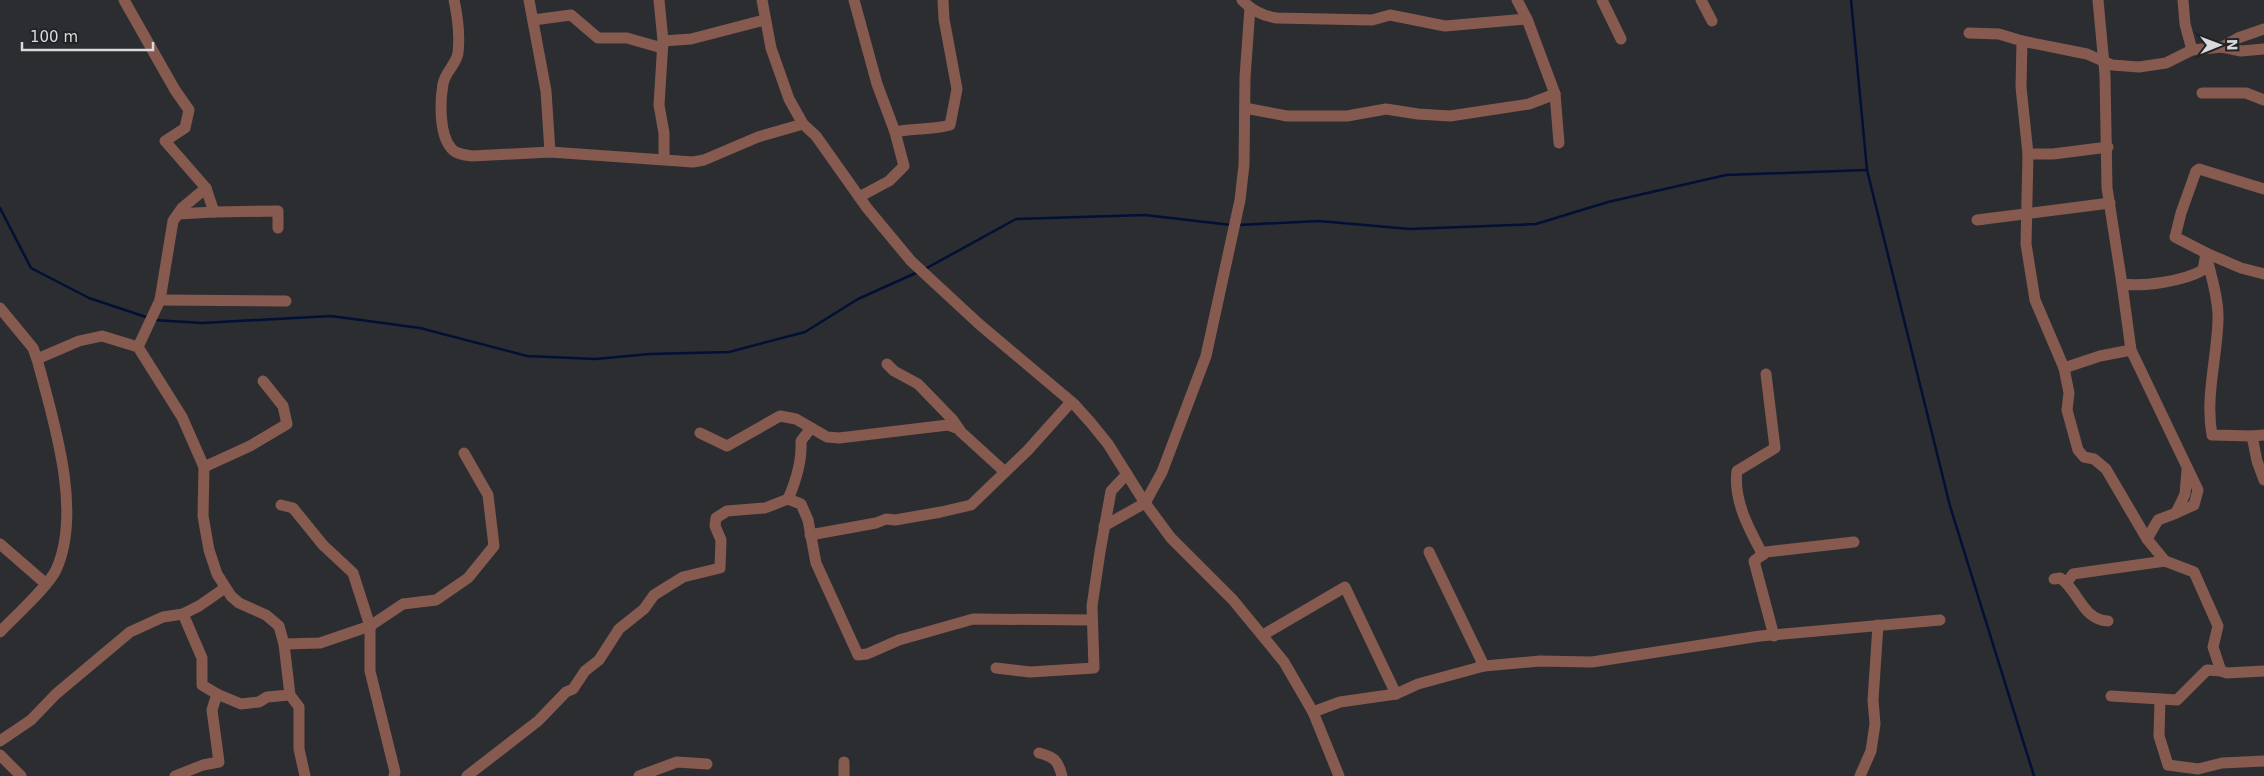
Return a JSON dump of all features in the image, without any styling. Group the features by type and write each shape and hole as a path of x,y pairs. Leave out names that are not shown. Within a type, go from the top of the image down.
{"street":[{"path":"124,0 174,90 189,110 185,128 165,140 206,188 214,212"},
{"path":"454,0 458,18 457,55 443,83 442,107 445,133 451,148 472,156 550,152 704,160 758,137 803,124"},
{"path":"529,0 546,90 550,152"},
{"path":"659,0 663,44 659,105 664,133 664,159"},
{"path":"762,0 764,20 778,68 790,99 803,124 816,136 859,197 911,261 979,324 1071,402 1108,444 1145,503 1190,559 1233,600 1284,662 1313,712 1339,776"},
{"path":"854,0 877,84 895,132 904,166 889,181 859,197"},
{"path":"895,132 925,127 938,129 950,125 957,89 944,18 944,0"},
{"path":"1517,0 1527,19 1555,94 1559,143"},
{"path":"1602,0 1621,39"},
{"path":"1701,0 1712,21"},
{"path":"2098,0 2104,61 2108,147 2107,188 2131,350 2198,490 2194,505 2158,520 2147,539"},
{"path":"2183,0 2185,24 2192,50"},
{"path":"1246,4 1264,16 1277,18 1372,20 1390,15 1445,26 1527,19"},
{"path":"1104,526 1145,503 1162,472 1206,356 1240,200 1244,165 1246,4"},
{"path":"533,20 571,15 598,38 627,38 663,44 691,39 764,20"},
{"path":"2222,47 2238,38 2264,29"},
{"path":"1969,33 2000,34 2022,41 2087,54 2112,65 2139,67 2166,63 2192,50 2222,47 2240,51 2264,49"},
{"path":"2022,41 2021,88 2028,154 2026,244 2035,300 2064,368 2070,393 2067,410 2078,450 2084,457 2094,460 2106,469 2147,539 2165,561"},
{"path":"2202,93 2246,93 2264,100"},
{"path":"1244,108 1287,116 1347,116 1386,109 1450,116 1529,104 1555,94"},
{"path":"2028,154 2054,154 2108,147"},
{"path":"2264,189 2199,169 2196,171 2181,213 2175,237 2241,268 2264,274"},
{"path":"138,347 160,300 173,221 206,188"},
{"path":"1976,220 2110,203"},
{"path":"178,214 278,211 278,228"},
{"path":"2122,284 2144,285 2191,277 2203,270 2206,253"},
{"path":"2206,253 2218,310 2216,363 2211,388 2212,435 2264,435"},
{"path":"160,300 286,301"},
{"path":"0,308 33,348 37,359 57,440 66,504 65,542 62,556 55,572 0,632"},
{"path":"37,359 79,341 102,336 138,347 182,417 195,442 204,468 203,516 205,533 217,574 225,588 239,603 266,615 279,626 284,644 290,695 299,706 299,749 305,776"},
{"path":"2064,368 2100,356 2131,350"},
{"path":"887,364 894,371 918,384 960,429 1005,472"},
{"path":"1763,555 1743,513 1735,484 1737,471 1775,448 1766,374"},
{"path":"204,468 250,446 287,424 284,406 263,381"},
{"path":"810,535 876,524 886,519 895,520 970,505 1005,472 1071,402"},
{"path":"700,433 727,446 780,416 796,419 828,437 839,438 948,426 960,429"},
{"path":"788,499 795,483 802,452 801,441 811,428"},
{"path":"2252,436 2257,461 2264,480"},
{"path":"284,644 320,644 370,626 404,604 436,600 468,578 494,546 488,495 464,453"},
{"path":"996,668 1030,672 1094,668 1091,620 1104,526 1111,491 1127,474"},
{"path":"467,776 538,721 566,692 573,689 585,671 599,660 619,629 644,609 654,595 683,577 720,568 721,540 715,526 716,518 721,513 765,508 788,499 801,504 808,520 816,563 858,655 867,654 899,640 973,619 1091,620"},
{"path":"281,505 293,508 323,545 353,573 370,626 370,671 395,772 394,776"},
{"path":"1774,636 1754,561 1766,552 1854,542"},
{"path":"0,544 45,583"},
{"path":"1429,552 1484,666"},
{"path":"2067,582 2073,574 2165,561 2194,572 2218,626 2214,647 2221,671"},
{"path":"2054,579 2060,578 2067,582 2079,604 2102,621 2108,621"},
{"path":"0,741 25,725 56,694 130,632 163,617 183,614 199,606 225,588"},
{"path":"1263,635 1345,588 1396,694"},
{"path":"183,614 202,658 202,685 217,694 241,704 259,702 267,697 290,695"},
{"path":"1313,712 1340,702 1396,694 1418,684 1484,666 1540,661 1592,662 1647,652 1774,636 1940,620"},
{"path":"1860,776 1871,751 1875,724 1873,700 1878,625"},
{"path":"2111,696 2177,700 2208,670 2227,673 2264,671"},
{"path":"175,776 203,765 219,762 212,710 217,694"},
{"path":"2160,700 2159,736 2168,765 2198,769 2222,764 2264,761"},
{"path":"1039,753 1053,756 1057,760 1062,776"},
{"path":"0,755 21,776"},
{"path":"639,776 677,762 707,764"},
{"path":"844,762 844,776"},
{"path":"213,776 214,764"}],"waterway":[{"path":"1851,0 1867,170 1950,506 2034,776"},
{"path":"1239,225 1319,221 1410,229 1536,224 1608,202 1726,175 1867,170"},
{"path":"0,208 31,268 89,298 149,318"},
{"path":"925,269 1016,219 1145,215 1231,225"},
{"path":"154,320 202,323 331,316 420,328 527,356 595,359 650,354 729,352 805,332 858,299 918,272"}]}
